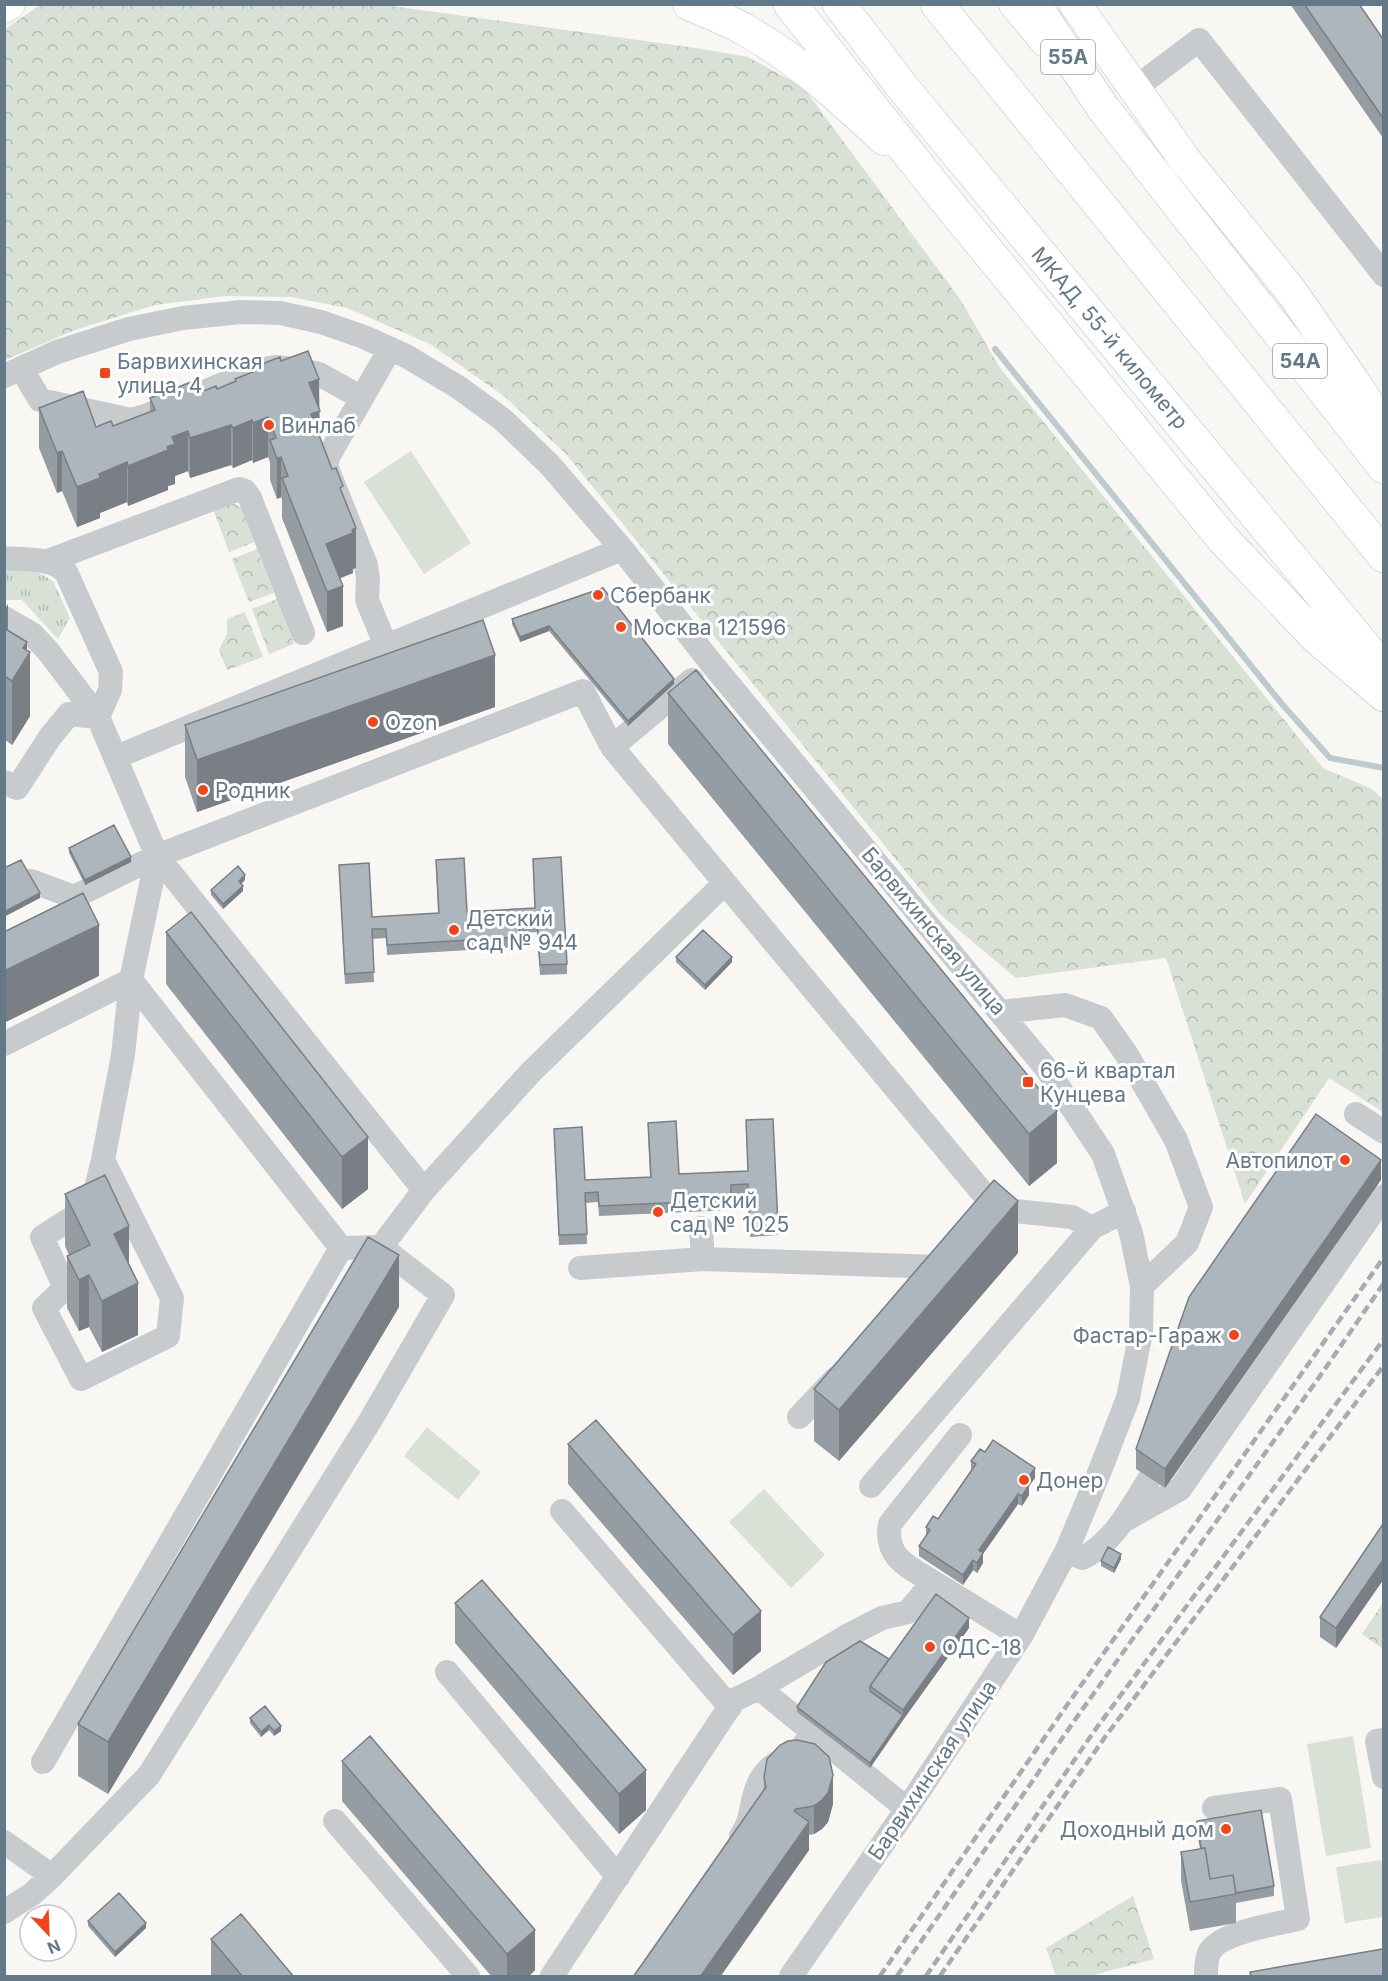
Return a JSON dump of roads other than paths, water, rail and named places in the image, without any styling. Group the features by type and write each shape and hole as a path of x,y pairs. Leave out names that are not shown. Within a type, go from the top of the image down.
{"highway":[{"path":"790,4 939,192 1223,538 1315,636 1383,695"},
{"name":"МКАД, 55-й километр","path":"838,4 911,98 1383,670"},
{"path":"937,4 1383,556"},
{"name":"55А","path":"1034,4 1103,108"},
{"name":"54А","path":"1103,108 1383,467"}],"main road":[{"path":"4,7 9,4"},
{"path":"688,4 746,30 797,63 838,95 939,192"},
{"name":"54А","path":"1015,4 1103,108"},
{"path":"1075,4 1185,160 1291,291 1383,428"}],"street":[{"path":"1134,89 1199,40 1383,275"},
{"name":"Барвихинская улица","path":"13,372 57,352 129,329 183,318 241,312 280,313 321,322 364,337 406,356 458,387 502,419 549,464 622,549 712,664 1046,1068 1103,1154 1131,1233 1142,1286 1141,1332 1128,1398 1067,1550 1021,1636 907,1809 791,1977"},
{"path":"386,646 367,600 366,565 326,466 328,457 390,349"},
{"path":"13,372 40,400 131,420 255,371 275,368 308,371 325,377 362,398"},
{"path":"48,561 239,489 245,490 303,633"},
{"path":"116,757 622,549"},
{"path":"4,558 48,561 66,572 111,672 110,690 98,717"},
{"path":"4,618 32,634 48,651 98,717 157,856 424,1190"},
{"path":"612,747 712,664"},
{"path":"44,914 157,856 583,691 612,747 725,883 988,1217 1072,1217 1092,1228"},
{"path":"4,782 17,788 50,736 69,714 98,717"},
{"path":"103,1160 172,1298 168,1336 81,1379 44,1308 65,1288 42,1237 92,1205 123,1054 131,980 157,856"},
{"path":"31,881 74,897"},
{"path":"381,1247 424,1190 530,1073 725,883"},
{"path":"4,1044 131,980"},
{"path":"131,980 341,1248"},
{"path":"1000,1012 1065,1005 1101,1018 1127,1055 1176,1140 1200,1207 1187,1243 1142,1286"},
{"path":"1356,1114 1383,1132"},
{"path":"1123,1521 1180,1489 1383,1196"},
{"path":"871,1486 1092,1228 1124,1211"},
{"path":"701,1228 703,1259"},
{"path":"4,1912 32,1894 52,1876 149,1775 370,1421 443,1295 381,1247 341,1248"},
{"path":"43,1762 341,1248"},
{"path":"579,1268 703,1259 947,1259 916,1292"},
{"path":"799,1418 854,1359"},
{"path":"960,1435 890,1524 888,1534 892,1551 900,1561 1021,1636"},
{"path":"1067,1550 1082,1558 1095,1552 1123,1521 1150,1478"},
{"path":"562,1511 730,1707"},
{"path":"552,1977 734,1700 759,1688 847,1635 882,1618 908,1611 933,1582"},
{"path":"447,1672 618,1877"},
{"path":"759,1688 907,1809"},
{"path":"731,1851 748,1825 755,1791 761,1778 776,1762 798,1751 812,1732"},
{"path":"1383,1740 1377,1741 1383,1778"},
{"path":"1206,1977 1206,1965 1210,1951 1224,1940 1246,1930 1298,1920 1280,1799 1214,1808"},
{"path":"335,1821 468,1977"},
{"path":"4,1842 52,1876"}],"waterway":[{"path":"995,349 1282,704 1330,758 1384,768"}],"railway":[{"path":"880,1976 1065,1708 1384,1257"},
{"path":"897,1976 1384,1283"},
{"path":"926,1976 1095,1730 1384,1339"},
{"path":"940,1976 1105,1737 1384,1365"}],"place":[{"name":"Барвихинская улица, 4","path":"105,373"},
{"name":"Винлаб","path":"269,425"},
{"name":"Сбербанк","path":"598,595"},
{"name":"Москва 121596","path":"621,627"},
{"name":"Ozon","path":"373,722"},
{"name":"Родник","path":"203,790"},
{"name":"Детский сад № 944","path":"454,930"},
{"name":"66-й квартал Кунцева","path":"1028,1082"},
{"name":"Автопилот","path":"1345,1160"},
{"name":"Детский сад № 1025","path":"658,1212"},
{"name":"Фастар-Гараж","path":"1234,1335"},
{"name":"Донер","path":"1024,1480"},
{"name":"ОДС-18","path":"930,1647"},
{"name":"Доходный дом","path":"1226,1829"}]}
